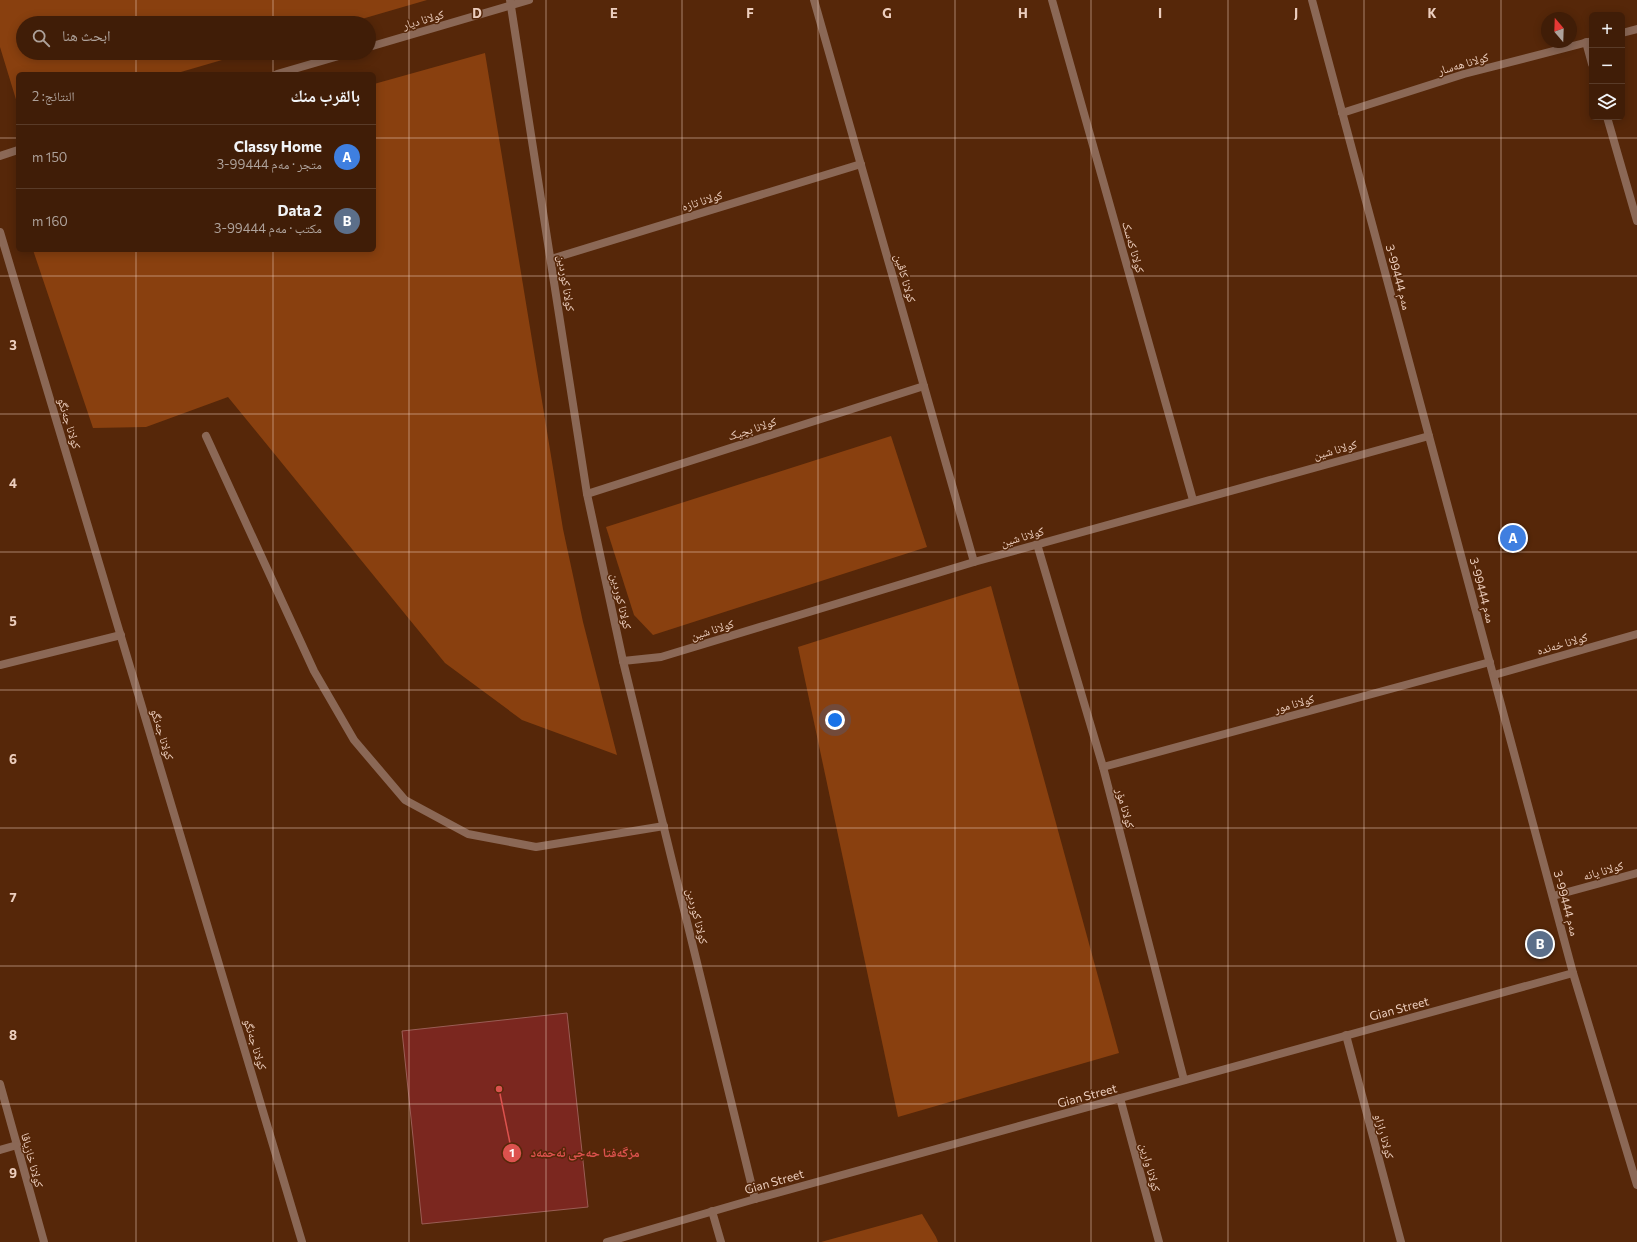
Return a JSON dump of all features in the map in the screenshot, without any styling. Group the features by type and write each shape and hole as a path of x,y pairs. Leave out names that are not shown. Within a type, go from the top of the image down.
{"street":[{"name":"کولانا دیار","path":"376,45 511,3 529,0"},
{"name":"کولانا کاڤین","path":"814,0 974,562"},
{"name":"کولانا کەسک","path":"1052,0 1193,500"},
{"name":"مەم 99444-3","path":"1312,0 1573,973 1637,1185"},
{"name":"کولانا کوردین","path":"511,3 587,494 623,661 756,1199"},
{"path":"1625,32 1637,29"},
{"name":"کولانا هه‌سار","path":"1342,113 1464,74 1589,41"},
{"path":"285,72 325,60"},
{"path":"1608,120 1637,221"},
{"path":"0,156 16,151"},
{"name":"کولانا تازە","path":"551,259 861,164"},
{"name":"کولانا جەنگو","path":"0,232 302,1242"},
{"name":"کولانا بچیک","path":"587,494 924,386"},
{"path":"206,436 314,672 354,740 405,800 468,834 536,847 664,826"},
{"name":"کولانا شین","path":"623,661 660,657 974,562 1193,500 1429,436"},
{"name":"کولانا مۆر","path":"1038,544 1103,767 1184,1080"},
{"name":"کولانا خه‌نده‌","path":"1494,675 1637,634"},
{"path":"0,665 121,635"},
{"name":"کولانا مور","path":"1103,767 1490,662"},
{"name":"کولانا یانه","path":"1553,896 1637,873"},
{"name":"Gian Street","path":"607,1242 712,1211 1573,973"},
{"name":"کولانا رازاو","path":"1346,1035 1401,1242"},
{"name":"کولانا خازیاڤا","path":"0,1084 44,1242"},
{"name":"کولانا وارین","path":"1120,1098 1159,1242"},
{"path":"0,1150 17,1145"},
{"path":"712,1211 721,1242"}],"shaded area":[{"path":"0,0 427,0 372,16 16,16 16,60 222,60 181,72 16,72 16,99 0,47"},
{"path":"485,53 563,529 583,622 617,755 522,720 445,663 228,397 146,427 93,428 34,252 376,252 376,83"},
{"path":"891,436 927,547 653,635 634,615 606,527"},
{"path":"991,586 1119,1053 898,1117 798,647"},
{"path":"922,1214 938,1242 821,1242"}],"building":[{"path":"567,1013 588,1207 422,1224 402,1031"}],"place":[{"name":"Classy Home","path":"1513,538"},
{"name":"Data 2","path":"1540,944"},
{"name":"مزگەفتا حەجی ئەحمەد","path":"499,1089"}]}
